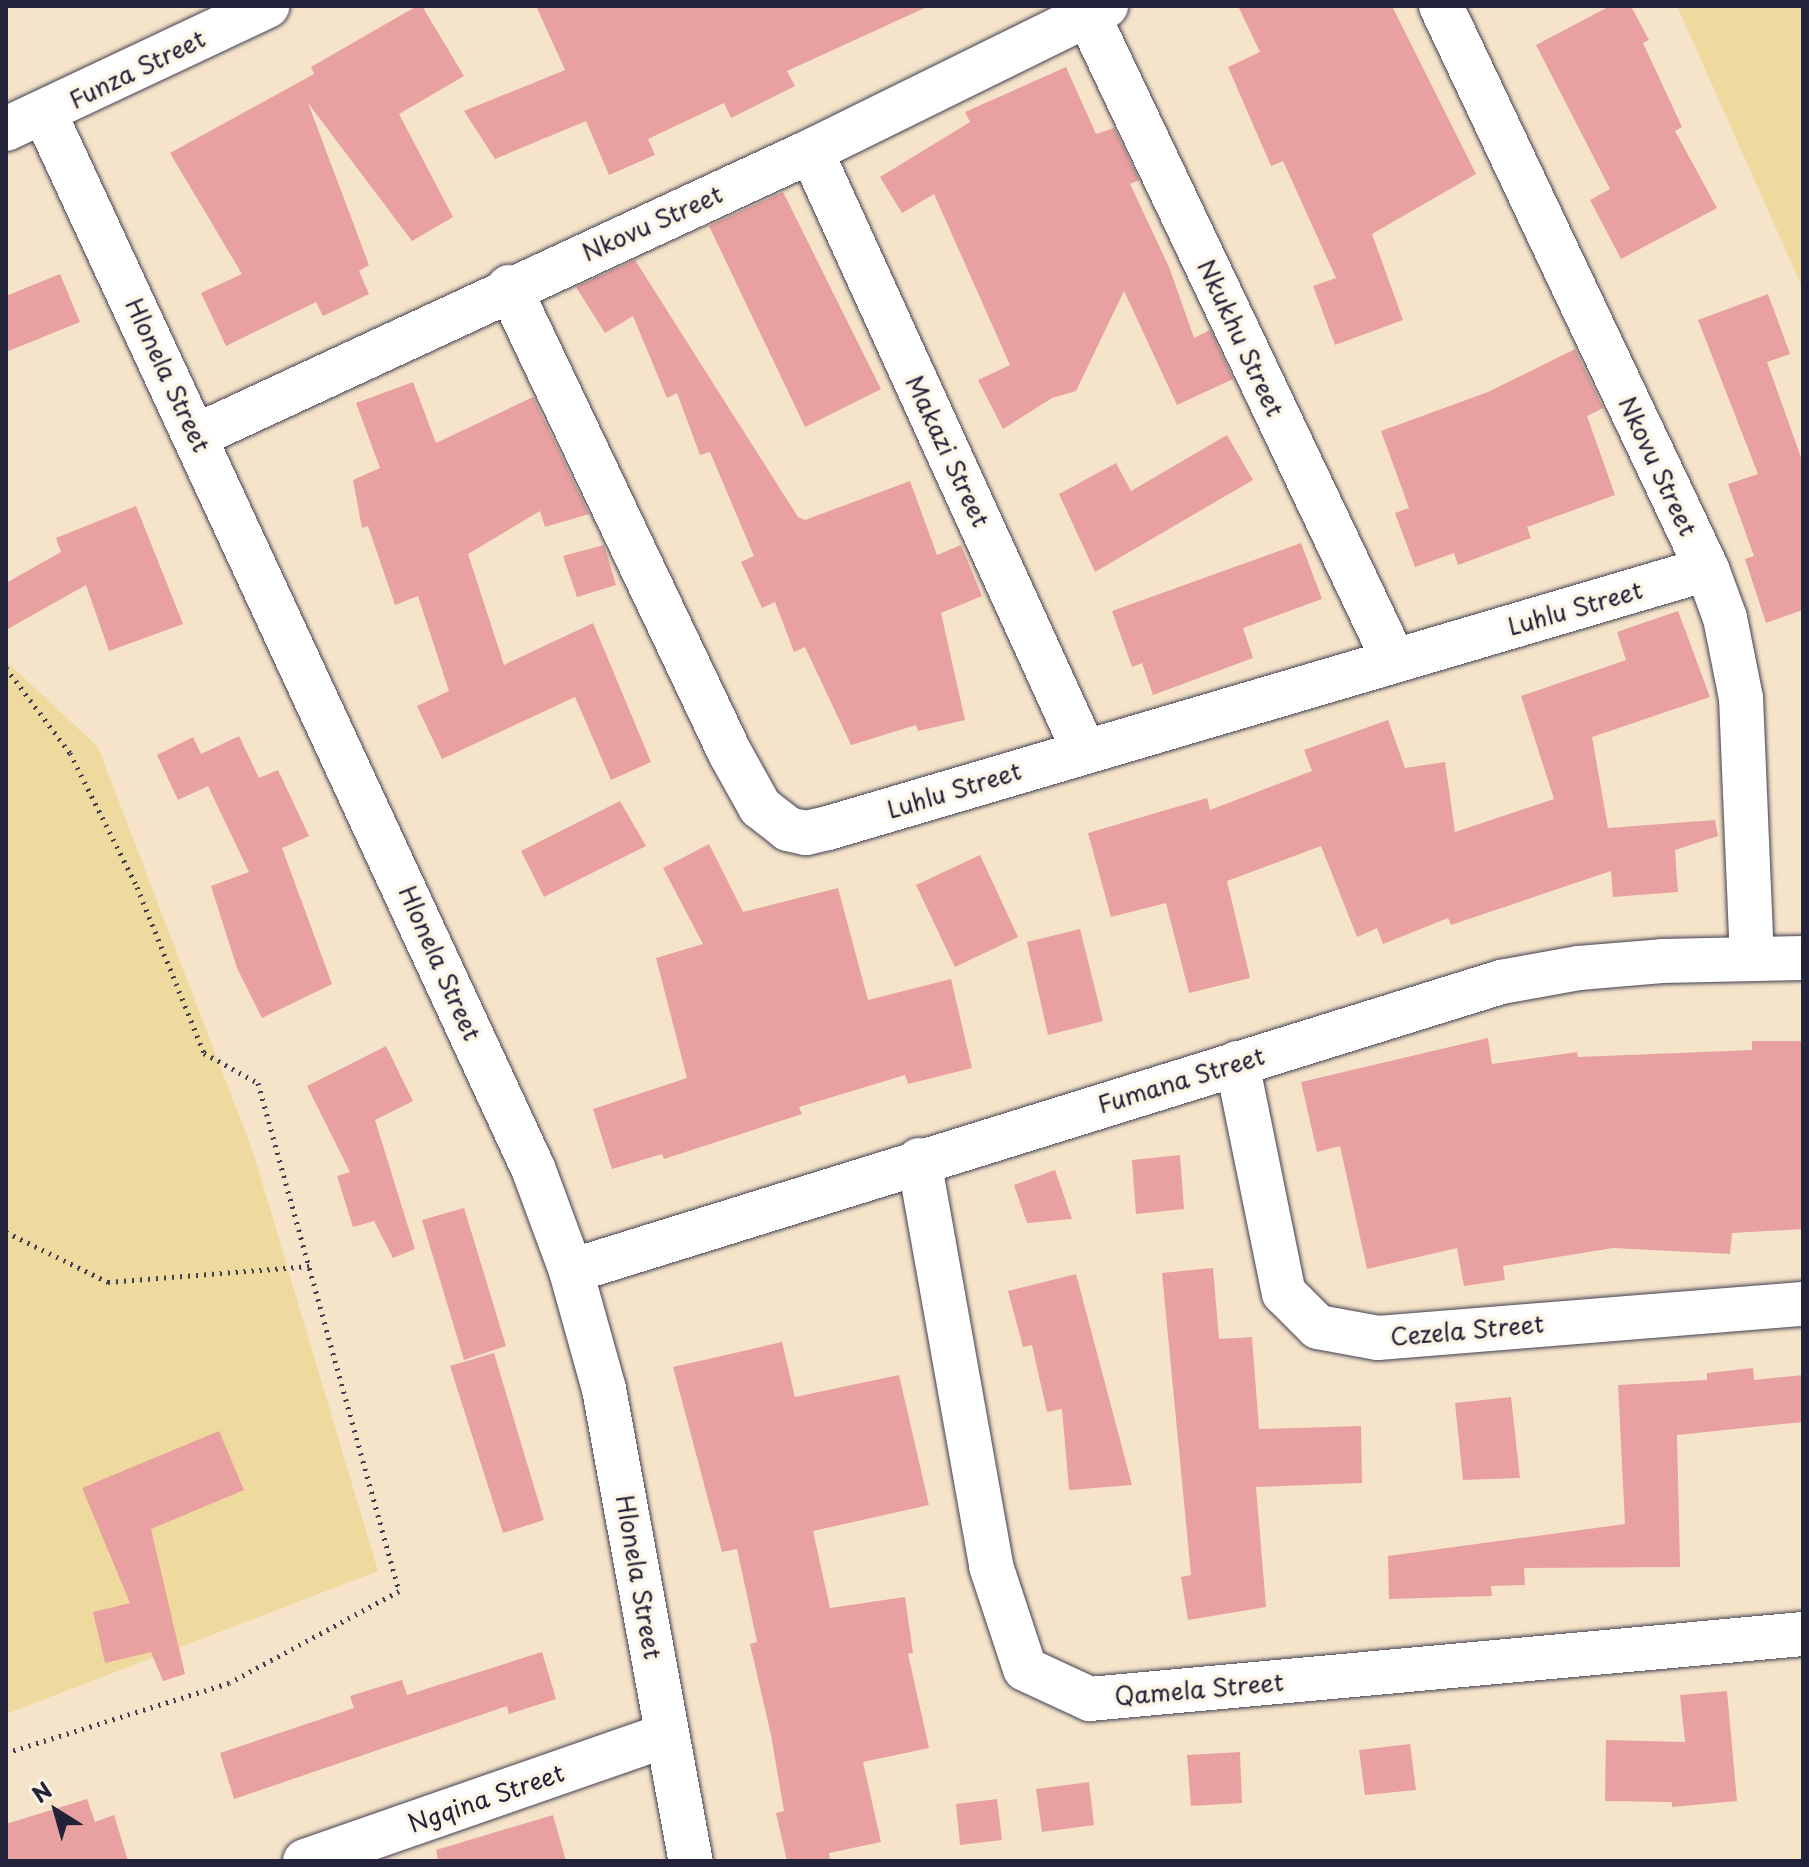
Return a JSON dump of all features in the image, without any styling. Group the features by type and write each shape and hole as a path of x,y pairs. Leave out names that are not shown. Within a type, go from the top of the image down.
{"street":[{"name":"Funza Street","path":"26,122 267,6"},
{"name":"Nkovu Street","path":"1441,6 1707,569 1738,663 1752,958"},
{"name":"Nkovu Street","path":"196,436 509,287 811,151 1097,10"},
{"name":"Nkukhu Street","path":"1097,10 1394,661"},
{"name":"Hlonela Street","path":"26,122 196,436 527,1154 571,1271 604,1389 691,1861"},
{"name":"Makazi Street","path":"811,151 1084,751"},
{"name":"Luhlu Street","path":"509,287 730,753 760,807 774,821 806,833 1707,569"},
{"name":"Fumana Street","path":"571,1271 919,1160 1501,982 1579,968 1803,958"},
{"name":"Cezela Street","path":"1237,1063 1284,1293 1318,1327 1378,1338 1803,1304"},
{"name":"Qamela Street","path":"919,1160 991,1566 1025,1669 1090,1699 1803,1634"},
{"name":"Ngqina Street","path":"315,1859 666,1735"}],"path":[{"path":"6,668 70,753 137,887 204,1053 258,1083 310,1266 337,1379 399,1591 229,1683 6,1753"},
{"path":"6,1232 108,1282 310,1266"}],"sand":[{"path":"1677,6 1803,6 1803,289"},
{"path":"6,661 98,747 253,1152 378,1571 6,1714"}],"building":[{"path":"417,6 422,6 464,76 399,114 453,217 412,241 308,103 369,265 359,271 369,294 323,316 316,302 226,346 201,293 242,274 170,153 314,74 311,67"},
{"path":"536,6 929,6 787,71 795,86 731,118 724,103 648,139 655,155 609,175 586,121 495,159 464,111 565,70"},
{"path":"1238,6 1392,6 1476,174 1372,234 1403,320 1335,345 1313,286 1336,278 1283,161 1271,166 1228,67 1260,52"},
{"path":"1610,6 1631,6 1649,40 1643,43 1682,127 1675,131 1717,208 1621,259 1590,200 1610,189 1536,45"},
{"path":"1066,67 1096,134 1114,128 1139,180 1130,184 1169,267 1194,338 1210,330 1233,379 1177,405 1124,291 1076,391 1052,398 1003,429 978,380 1010,365 934,194 902,213 880,177 970,122 965,112"},
{"path":"783,192 881,389 805,427 709,226"},
{"path":"635,260 798,517 805,520 910,481 937,555 961,545 982,596 941,613 965,720 918,731 916,725 851,745 805,647 794,652 775,602 762,608 741,562 754,556 710,452 700,455 677,393 667,398 633,316 605,333 576,287"},
{"path":"60,274 80,322 6,352 6,296"},
{"path":"1768,294 1790,354 1767,362 1803,463 1803,610 1766,623 1745,559 1754,556 1728,484 1758,474 1698,320"},
{"path":"1575,349 1603,408 1587,416 1615,495 1527,527 1531,538 1458,565 1454,553 1415,567 1395,513 1409,508 1381,431 1488,392"},
{"path":"413,382 436,443 533,397 589,514 545,527 540,511 468,554 504,665 593,623 651,762 611,780 575,697 442,759 417,706 449,691 418,596 395,605 368,526 362,528 353,480 380,468 356,403"},
{"path":"1227,435 1253,480 1095,572 1059,494 1116,463 1131,491"},
{"path":"136,506 183,624 109,651 86,585 6,630 6,583 61,552 56,538"},
{"path":"1301,543 1322,599 1243,628 1253,658 1153,695 1142,663 1132,667 1112,611"},
{"path":"604,545 616,585 577,597 563,556"},
{"path":"1678,611 1710,697 1592,737 1608,828 1715,820 1718,836 1675,850 1678,892 1613,897 1611,871 1451,925 1448,918 1383,944 1377,928 1357,937 1321,846 1227,881 1250,978 1189,993 1166,903 1111,917 1088,833 1207,798 1210,810 1312,771 1304,750 1388,720 1405,768 1445,762 1455,832 1554,799 1521,696 1626,660 1617,632"},
{"path":"239,736 259,778 278,770 309,836 282,848 332,984 262,1018 237,968 211,886 249,872 208,786 178,800 157,755 193,737 201,754"},
{"path":"620,801 646,846 544,897 521,851"},
{"path":"709,844 743,912 838,888 868,1000 951,979 972,1068 908,1084 905,1075 799,1107 802,1114 664,1159 662,1154 612,1169 593,1109 687,1078 656,958 703,944 663,868"},
{"path":"980,855 1018,937 955,967 916,885"},
{"path":"1080,929 1103,1021 1048,1035 1027,942"},
{"path":"1488,1038 1492,1064 1577,1052 1578,1057 1752,1050 1752,1041 1803,1041 1803,1229 1732,1233 1730,1254 1613,1248 1503,1266 1505,1280 1464,1286 1457,1248 1367,1269 1340,1146 1317,1152 1301,1082"},
{"path":"386,1046 413,1101 375,1120 415,1249 393,1258 374,1221 353,1227 337,1176 350,1172 307,1086"},
{"path":"1180,1155 1184,1209 1136,1214 1132,1160"},
{"path":"1055,1170 1072,1219 1027,1223 1014,1185"},
{"path":"464,1208 506,1346 464,1360 422,1220"},
{"path":"1213,1268 1219,1339 1252,1337 1259,1429 1361,1426 1362,1483 1256,1487 1266,1607 1188,1620 1181,1577 1191,1575 1162,1273"},
{"path":"1076,1274 1132,1485 1069,1490 1062,1409 1047,1412 1032,1345 1023,1347 1008,1291"},
{"path":"782,1342 795,1397 899,1375 929,1505 813,1531 830,1608 905,1597 913,1653 908,1654 929,1748 863,1762 881,1842 829,1853 830,1861 787,1861 776,1813 784,1811 771,1735 750,1644 757,1642 737,1549 722,1552 673,1367"},
{"path":"494,1353 544,1520 503,1533 450,1366"},
{"path":"1753,1368 1754,1380 1803,1375 1803,1422 1677,1435 1680,1567 1524,1568 1525,1585 1491,1586 1492,1596 1389,1599 1388,1556 1625,1524 1618,1385 1707,1380 1707,1373"},
{"path":"1511,1397 1520,1478 1463,1480 1455,1403"},
{"path":"219,1431 244,1490 151,1529 185,1674 163,1681 151,1652 105,1663 93,1612 130,1603 82,1488"},
{"path":"542,1652 556,1699 509,1714 507,1706 234,1799 220,1753 354,1708 350,1696 402,1680 407,1695"},
{"path":"1727,1691 1737,1801 1672,1807 1672,1802 1605,1801 1606,1740 1685,1742 1680,1695"},
{"path":"1410,1744 1416,1790 1365,1795 1359,1750"},
{"path":"1240,1752 1242,1803 1191,1806 1187,1755"},
{"path":"1089,1782 1094,1825 1042,1832 1036,1789"},
{"path":"87,1799 95,1822 114,1815 128,1861 6,1861 6,1824"},
{"path":"997,1799 1002,1840 960,1845 956,1804"},
{"path":"553,1815 566,1861 438,1861 436,1850"}]}
